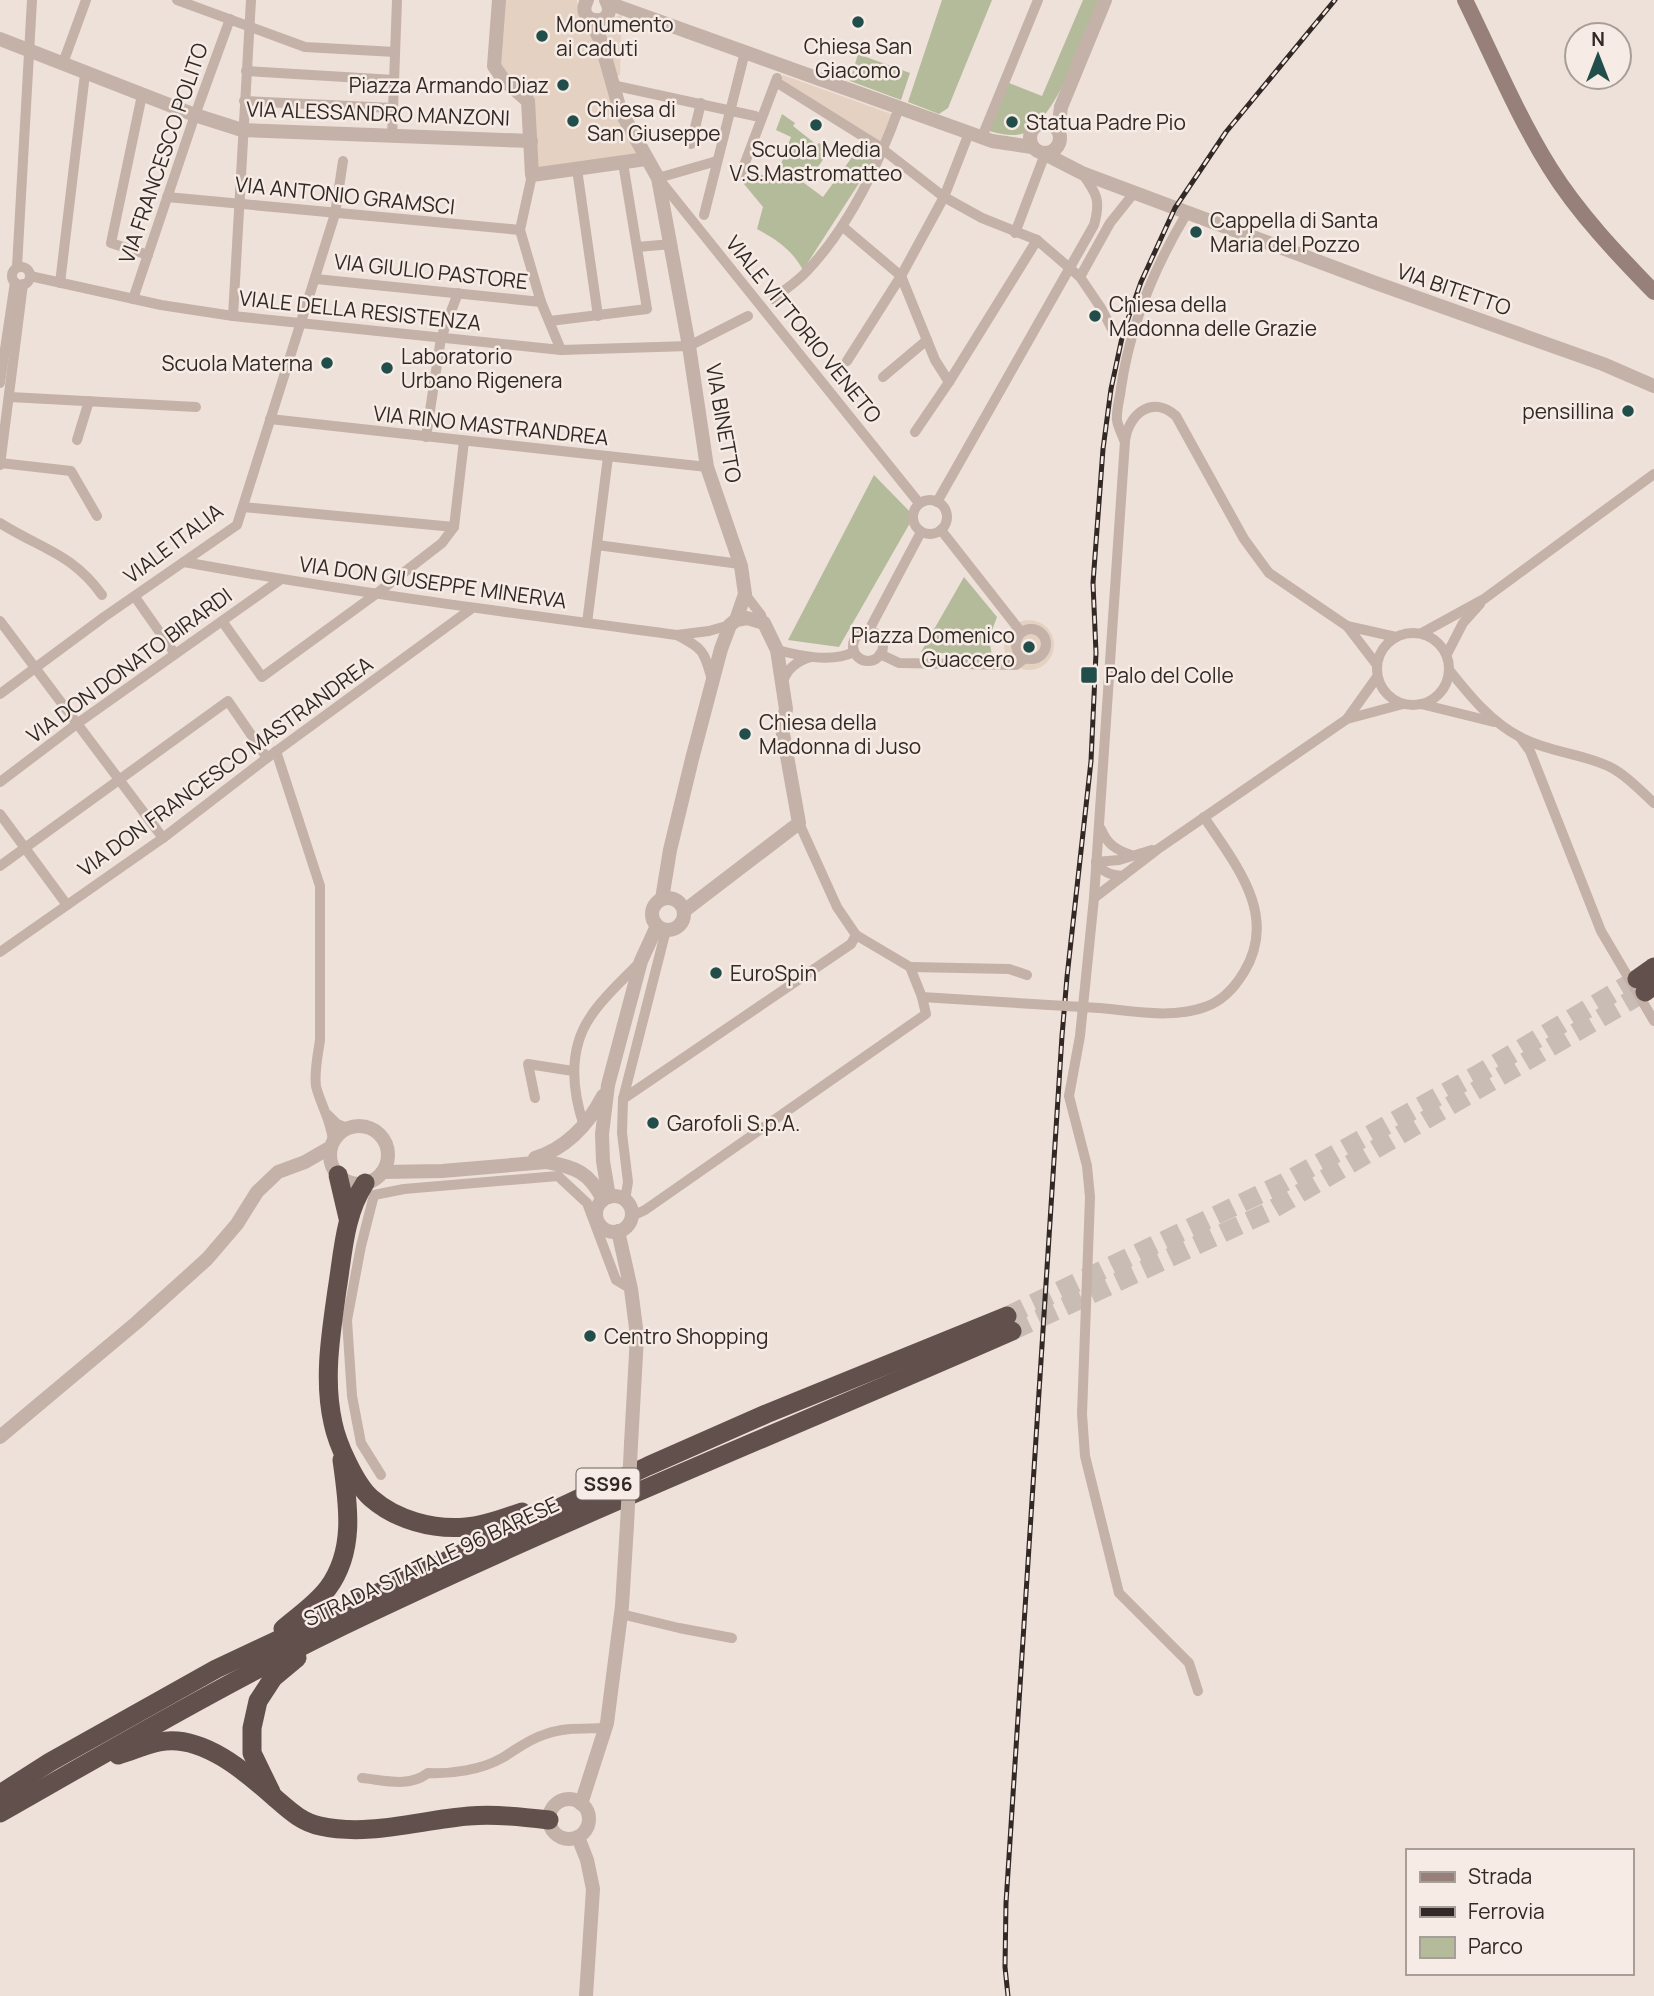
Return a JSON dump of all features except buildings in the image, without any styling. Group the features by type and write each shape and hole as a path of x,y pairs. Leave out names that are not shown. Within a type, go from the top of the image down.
{"highway":[{"path":"1645,985 1654,967"},
{"path":"335,1171 348,1219"},
{"path":"216,1669 280,1631 327,1589 339,1569 347,1543 349,1506 328,1381 331,1336 348,1219 365,1183"},
{"name":"STRADA STATALE 96 BARESE","path":"0,1794 50,1762 216,1669 648,1466 766,1414 1009,1324 530,1538 370,1613 224,1685 0,1813"},
{"path":"340,1445 370,1497 402,1517 436,1527 467,1527 498,1520 648,1466"},
{"path":"273,1796 253,1754 252,1728 258,1701 273,1678 299,1656 352,1629 370,1613"},
{"path":"85,1765 161,1742 186,1741 214,1751 294,1815 317,1826 358,1830 469,1816 514,1816 549,1820"}],"main road":[{"path":"1465,0 1527,130 1552,171 1581,210 1654,292"}],"street":[{"path":"32,0 19,276 10,397 0,464 71,471 97,516"},
{"path":"63,63 86,0"},
{"path":"177,0 305,47 396,52"},
{"path":"233,316 251,0"},
{"path":"391,137 397,0"},
{"path":"499,0 494,66 503,79 528,101 532,175 520,230 541,302 561,350"},
{"path":"847,361 901,276 944,197 981,137 1038,0"},
{"path":"532,175 646,159 620,110 600,38 596,8 624,9 981,137 1054,150 1054,132 1061,107 1105,0"},
{"name":"VIA FRANCESCO POLITO","path":"133,299 230,19"},
{"name":"VIA ALESSANDRO MANZONI","path":"0,39 85,74 242,130 531,141"},
{"path":"704,215 745,52"},
{"path":"740,176 782,65"},
{"path":"246,71 394,80"},
{"path":"60,283 85,74"},
{"path":"776,82 884,150 944,197 982,218 1037,240 1080,277 1112,329"},
{"path":"612,85 754,116"},
{"path":"142,95 111,243 148,255"},
{"path":"244,101 393,108"},
{"path":"691,145 701,103"},
{"path":"773,299 806,272 842,226 884,150 899,108"},
{"path":"937,502 1094,225 1098,210 1097,194 1054,132 1034,128 1036,145 1015,233"},
{"name":"VIA BITETTO","path":"1036,145 1082,173 1373,282 1603,364 1654,386"},
{"name":"VIA BINETTO","path":"646,159 658,178 672,244 707,467 740,564 745,594 712,686 670,850 662,899"},
{"name":"VIALE ITALIA","path":"0,694 104,617 237,525 335,214 343,161"},
{"path":"658,178 717,161"},
{"path":"550,321 648,309 623,163"},
{"path":"577,169 598,316"},
{"name":"VIALE VITTORIO VENETO","path":"658,178 919,503"},
{"path":"1080,277 1110,223 1134,193"},
{"name":"VIA ANTONIO GRAMSCI","path":"167,197 520,230"},
{"path":"1125,442 1117,417 1131,340 1154,277 1169,243 1187,213"},
{"path":"842,226 901,276 935,360 949,382"},
{"path":"915,432 1037,240"},
{"path":"637,247 672,244"},
{"name":"VIALE DELLA RESISTENZA","path":"0,270 133,299 300,324 561,350 689,346"},
{"path":"0,383 19,276"},
{"name":"VIA GIULIO PASTORE","path":"316,279 541,302"},
{"path":"426,437 441,338 458,293"},
{"path":"689,346 748,316"},
{"path":"883,377 926,340"},
{"path":"10,397 196,407"},
{"path":"77,440 89,401"},
{"path":"1198,1691 1189,1662 1119,1593 1085,1456 1082,1414 1090,1197 1087,1166 1069,1096 1080,1036 1094,898 1125,442 1129,424 1143,410 1155,407 1172,412 1179,420 1244,538 1269,573 1348,626 1377,665"},
{"name":"VIA RINO MASTRANDREA","path":"270,419 707,467"},
{"path":"222,621 262,677 376,594 442,543 454,527 464,442"},
{"path":"587,623 608,457"},
{"path":"1422,634 1484,599 1654,474"},
{"path":"927,500 937,502 947,514 941,530 931,534 915,527 912,516 919,503 927,500"},
{"path":"243,507 454,527"},
{"path":"0,523 72,562 88,576 102,595 123,605"},
{"path":"941,530 1021,632"},
{"path":"868,632 921,531"},
{"path":"597,545 740,564"},
{"name":"VIA DON GIUSEPPE MINERVA","path":"184,562 280,580 471,609 677,635"},
{"name":"VIA DON DONATO BIRARDI","path":"0,782 78,723 280,580"},
{"path":"745,594 761,615 777,650 786,709 782,729 799,823 837,907 856,935 910,967 1009,970 1027,975"},
{"path":"102,595 104,617"},
{"path":"135,597 175,654"},
{"path":"1447,654 1463,623 1484,599"},
{"name":"VIA DON FRANCESCO MASTRANDREA","path":"0,952 163,838 471,609"},
{"path":"677,635 709,631 747,618 764,623"},
{"path":"0,621 163,838"},
{"path":"1348,626 1396,637"},
{"path":"1035,629 1046,640 1042,654 1034,659 1020,656 1015,646 1017,636 1021,632 1035,629"},
{"path":"868,632 880,637 883,646 874,660 866,661 854,652 855,640 860,634 868,632"},
{"path":"1403,704 1387,694 1377,677 1377,665 1386,644 1404,633 1433,638 1447,654 1450,671 1447,683 1441,693 1432,700 1420,704"},
{"path":"677,635 698,646 703,652 712,686"},
{"path":"777,650 813,656 844,657 854,652"},
{"path":"880,654 899,663 1016,665 1025,658"},
{"path":"782,687 785,673 794,664 813,656"},
{"path":"1450,671 1468,695 1499,724 1546,749 1605,765 1636,785 1654,803"},
{"path":"1348,719 1377,677"},
{"path":"0,866 228,701 272,755 320,886 320,1040 316,1087 328,1115 332,1144 330,1159 335,1171"},
{"path":"1094,898 1158,849 1348,719 1403,704 1420,704 1499,724"},
{"path":"1520,737 1530,751 1601,931 1654,1021"},
{"path":"0,814 67,905"},
{"path":"922,997 1170,1013 1206,1007 1233,990 1251,961 1259,934 1254,904 1244,878 1204,817"},
{"path":"584,1126 576,1101 573,1071 578,1043 592,1014 641,961 661,928 680,925 684,911 799,823"},
{"path":"1099,823 1105,840 1116,850 1131,855"},
{"path":"1096,862 1119,860 1158,849"},
{"path":"1096,862 1102,870 1111,875 1123,876"},
{"path":"661,928 652,918 652,908 662,899 676,900 684,911"},
{"path":"625,1200 628,1182 622,1133 623,1099 661,928"},
{"path":"623,1099 851,944 856,935"},
{"path":"641,961 608,1085 602,1134 606,1198 597,1210 598,1222 606,1230 618,1231 627,1226 632,1216 645,1210 926,1014 910,967"},
{"path":"535,1098 528,1063 573,1071"},
{"path":"520,1163 554,1151 572,1138 584,1126 608,1085"},
{"path":"305,1162 335,1171 353,1183 365,1183 377,1178 386,1166 386,1142 374,1129 365,1126 347,1128 337,1124 328,1115"},
{"path":"0,1437 136,1323 207,1259 237,1224 257,1192 278,1172 305,1162 332,1144 347,1128"},
{"path":"388,1150 396,1159 406,1164 442,1171"},
{"path":"383,1172 442,1171 520,1163 547,1162 564,1165 595,1183 606,1198 625,1200 632,1216"},
{"path":"381,1475 360,1443 352,1396 347,1320 360,1246 374,1195 418,1187 558,1176 587,1203 616,1280 631,1289"},
{"path":"581,1804 606,1728 621,1614 627,1525 637,1336 631,1289 618,1231"},
{"path":"621,1614 679,1629 732,1638"},
{"path":"362,1778 405,1783 428,1773 445,1774 472,1769 501,1759 522,1744 547,1733 606,1728"},
{"path":"570,1800 581,1804 586,1809 589,1821 584,1832 572,1839 559,1836 550,1826 550,1813 558,1803 570,1800"},
{"path":"578,1837 587,1860 593,1889 586,1996"}],"green space":[{"path":"942,0 992,0 948,108 939,114 908,102"},
{"path":"1083,0 1099,0 1069,72 1049,109 1038,123 1022,134 1008,135 989,131 1009,83 1042,96"},
{"path":"858,54 910,73 901,100 850,81"},
{"path":"782,114 817,145 819,143 824,147 820,152 825,157 815,171 808,167 800,180 823,197 858,149 874,160 803,270 783,246 757,229 763,207 744,184 747,170 775,180 791,137 776,130"},
{"path":"874,475 914,516 839,647 788,640"},
{"path":"964,577 997,617 989,638 992,656 921,652"}],"shaded area":[{"name":"Piazza Armando Diaz","path":"503,0 577,0 579,13 591,28 641,154 537,171 532,99 503,72 500,65"},
{"path":"622,14 620,75 615,76 604,32 613,18"},
{"path":"783,75 897,116 886,146 780,80"},
{"name":"Piazza Domenico Guaccero","path":"1029,620 1047,627 1054,645 1047,663 1029,670 1011,663 1004,645 1011,627"}],"tunnel":[{"path":"1007,1316 1283,1183 1480,1073 1637,979"},
{"path":"1012,1331 1266,1213 1645,992"}],"railway":[{"path":"1008,1996 1005,1967 1006,1903 1062,1036 1091,761 1096,653 1093,583 1103,449 1111,389 1123,333 1141,282 1175,208 1226,132 1335,0"}],"place":[{"name":"Chiesa San Giacomo","path":"858,22"},
{"name":"Monumento ai caduti","path":"542,36"},
{"name":"Piazza Armando Diaz","path":"563,85"},
{"name":"Chiesa di San Giuseppe","path":"573,121"},
{"name":"Statua Padre Pio","path":"1012,122"},
{"name":"Scuola Media V.S.Mastromatteo","path":"816,125"},
{"name":"Cappella di Santa Maria del Pozzo","path":"1196,232"},
{"name":"Chiesa della Madonna delle Grazie","path":"1095,316"},
{"name":"Scuola Materna","path":"327,363"},
{"name":"Laboratorio Urbano Rigenera","path":"387,368"},
{"name":"pensillina","path":"1628,411"},
{"name":"Piazza Domenico Guaccero","path":"1029,647"},
{"name":"Palo del Colle","path":"1089,675"},
{"name":"Chiesa della Madonna di Juso","path":"745,734"},
{"name":"EuroSpin","path":"716,973"},
{"name":"Garofoli S.p.A.","path":"653,1123"},
{"name":"Centro Shopping","path":"590,1336"}]}
